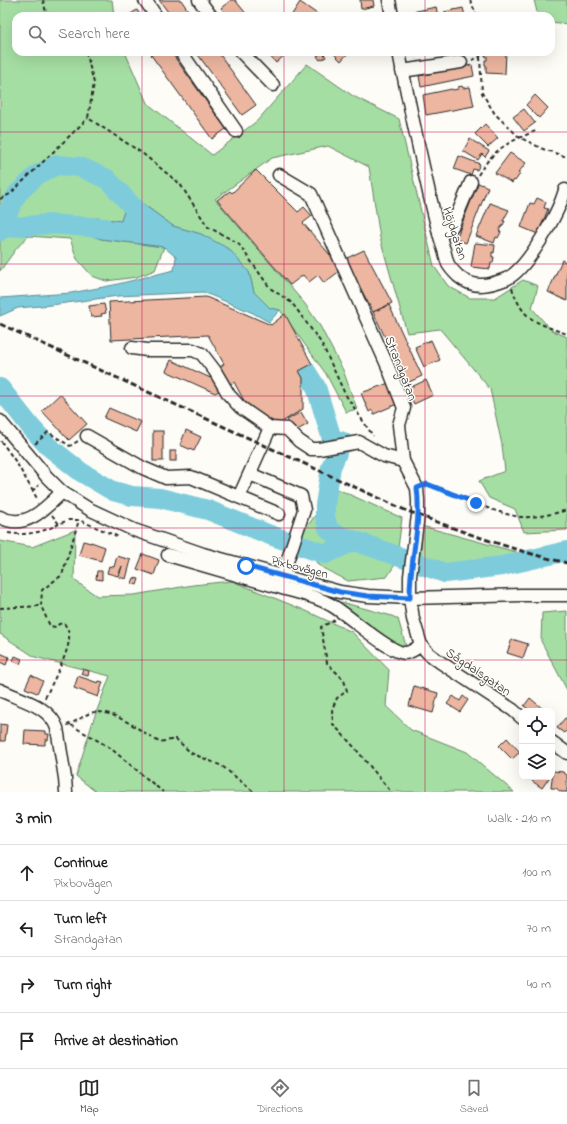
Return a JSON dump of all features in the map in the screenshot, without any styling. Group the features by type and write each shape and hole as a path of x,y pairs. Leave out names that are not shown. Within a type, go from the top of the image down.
{"street":[{"path":"145,0 153,12"},
{"path":"199,0 208,12"},
{"path":"389,0 391,12"},
{"path":"184,56 236,130"},
{"path":"245,56 274,85"},
{"name":"Höjdgatan","path":"400,56 439,234 448,264 458,275 469,283 478,286 487,285 507,278 516,272 528,258 543,236 565,197"},
{"path":"402,71 461,62"},
{"name":"Strandgatan","path":"279,176 311,194 388,368 404,408 399,425 403,461 417,488 418,515 410,576 410,598"},
{"path":"439,234 449,230 453,225 471,182"},
{"path":"132,348 147,350 193,350 202,354 215,371 229,395 240,407 270,428 287,429 299,441 311,449 358,442 384,456 403,461"},
{"name":"Pixbovägen","path":"0,421 47,477 62,492 103,516 155,538 203,554 282,577 347,593 368,596 410,598 567,595"},
{"path":"239,497 270,428"},
{"path":"87,436 143,468 166,478 191,478 279,514"},
{"path":"250,474 301,496 304,510 282,577"},
{"path":"0,517 18,522 32,518 46,508 62,492"},
{"path":"168,555 314,597 332,605 396,651 405,653 411,652 421,645"},
{"name":"Sågdalsgatan","path":"410,598 413,619 421,645 428,653 519,716"},
{"path":"0,690 41,708 55,721 58,728 66,792"},
{"path":"554,744 567,754"}],"path":[{"path":"43,0 46,12"},
{"path":"470,0 475,12"},
{"path":"0,199 10,194 88,118 94,83 87,56"},
{"path":"480,57 482,93 496,114 520,137 543,149 567,157"},
{"path":"88,118 142,153 180,184 208,227 238,243 270,288 292,303 322,344 345,394 373,436"},
{"path":"471,182 475,182 483,168 504,145 538,130"},
{"path":"507,278 520,306 526,315 538,322 567,334"},
{"path":"34,446 48,432 70,446 87,436"},
{"path":"0,440 16,462 37,498 59,524 73,519 79,520 62,575 42,590 41,606 50,626 56,627 59,624 64,623 68,630 69,638 67,648 41,708"},
{"path":"417,488 427,484 497,511 522,517 555,514 567,510"},
{"path":"0,608 41,606"},
{"path":"343,613 336,619 321,627 327,663 344,680 347,691 337,698 332,709 333,724 391,792"},
{"path":"58,728 71,724 94,712 112,715 133,725 159,742 176,739 191,753 222,766 254,792"},
{"path":"71,724 109,747 163,792"}],"green space":[{"path":"0,0 112,0 114,12 12,12 12,56 127,56 147,103 212,155 257,121 307,64 353,96 399,119 434,266 448,286 470,298 495,298 523,280 538,286 532,308 551,330 567,337 567,530 524,532 515,509 489,498 479,481 505,471 502,445 490,389 440,329 407,333 380,238 369,167 328,146 272,158 215,199 305,304 320,326 343,370 357,409 346,412 326,374 280,310 270,308 254,292 249,272 201,234 173,226 139,201 128,199 121,221 97,218 101,239 164,247 155,270 137,277 106,281 92,276 77,259 70,239 28,236 16,249 0,271"},
{"path":"534,0 567,0 567,24 555,22 555,12 537,12"},
{"path":"324,483 402,518 396,563 387,577 348,581 318,565 301,535 319,510"},
{"path":"422,526 527,555 498,562 447,565 420,558"},
{"path":"75,530 74,580 97,596 134,595 193,585 232,581 304,610 352,632 389,670 386,706 411,730 467,752 514,792 96,792 76,776 93,721 110,676 35,657 0,634 0,541 32,547"},
{"path":"341,602 398,619 406,646 405,648 388,641 339,603"},
{"path":"567,611 567,690 541,641 542,613"}],"water":[{"path":"128,199 139,201 173,226 201,234 229,249 249,272 254,292 270,308 280,310 269,322 253,313 203,292 118,296 18,308 0,316 0,298 71,293 114,285 174,270 176,257 164,247 101,239 77,231 80,221 97,218 121,221"}],"building":[{"path":"159,0 181,0 189,12 168,12"},
{"path":"231,0 235,0 245,12 224,12 221,8"},
{"path":"360,0 373,0 374,6 361,9"},
{"path":"300,2 314,12 294,12"},
{"path":"436,7 437,12 412,12"},
{"path":"463,8 464,12 444,12"},
{"path":"152,56 174,56 226,129 212,139"},
{"path":"199,56 221,56 256,105 242,115"},
{"path":"270,56 284,56 276,63"},
{"path":"317,56 325,56 326,57 320,60"},
{"path":"336,56 345,56 341,61"},
{"path":"487,56 506,56 505,74 486,73 485,60 487,60"},
{"path":"472,65 474,76 421,87 419,76"},
{"path":"462,86 463,88 470,87 474,106 426,115 423,95 458,89 458,87"},
{"path":"535,95 548,108 539,118 526,105"},
{"path":"524,109 535,123 524,131 513,117"},
{"path":"485,124 498,138 488,147 475,134"},
{"path":"470,139 489,151 485,157 482,154 478,160 463,151"},
{"path":"510,153 526,163 518,173 520,174 512,183 495,173"},
{"path":"459,156 480,164 477,170 473,169 471,175 454,169"},
{"path":"256,170 298,212 304,207 312,216 303,223 341,270 324,283 318,275 309,282 303,275 290,285 217,200 230,191 232,193"},
{"path":"478,183 488,187 466,243 456,239"},
{"path":"537,198 546,202 544,208 548,209 538,234 521,227 530,203 534,204"},
{"path":"490,203 509,210 499,231 501,232 498,238 496,237 494,243 476,236"},
{"path":"475,243 495,245 494,253 492,252 492,257 494,257 493,263 491,263 490,269 471,267"},
{"path":"364,250 392,303 373,312 345,259"},
{"path":"562,260 567,263 567,301 548,292"},
{"path":"206,297 271,325 285,314 312,364 299,371 303,378 303,409 277,425 248,408 234,382 226,386 217,369 224,364 208,335 111,340 109,302"},
{"path":"104,304 106,313 101,314 102,316 91,317 89,306"},
{"path":"389,305 422,376 407,383 373,312"},
{"path":"431,340 440,360 424,367 415,347"},
{"path":"171,360 215,380 221,390 215,393 166,371"},
{"path":"426,380 433,395 414,404 407,389"},
{"path":"389,383 397,404 374,414 372,410 369,412 361,393"},
{"path":"60,394 87,424 69,440 42,411"},
{"path":"109,408 141,422 136,432 104,418"},
{"path":"301,412 308,424 294,432 287,420"},
{"path":"186,430 201,437 194,451 180,445"},
{"path":"153,431 163,431 163,461 153,461"},
{"path":"170,451 176,451 176,461 170,461"},
{"path":"83,541 105,547 101,561 79,555"},
{"path":"143,554 159,560 154,575 137,569"},
{"path":"117,556 131,560 126,579 119,577 122,566 118,576 107,573 109,566 114,567"},
{"path":"97,571 102,571 102,580 96,579"},
{"path":"134,578 139,579 137,585 132,583"},
{"path":"512,639 528,644 523,658 507,653"},
{"path":"0,653 9,657 6,665 0,662"},
{"path":"15,656 22,659 20,664 13,661"},
{"path":"83,669 89,671 88,676 81,674"},
{"path":"31,675 43,681 37,693 25,688"},
{"path":"78,676 98,683 99,681 103,682 98,697 74,688"},
{"path":"414,686 438,693 433,713 409,706"},
{"path":"453,696 460,701 463,696 468,700 460,712 447,704"},
{"path":"530,698 542,708 527,708 524,706"},
{"path":"565,718 567,719 567,730 564,733 557,728"},
{"path":"0,724 7,725 5,741 0,741"},
{"path":"25,730 46,731 46,734 49,734 48,740 45,740 45,745 24,744"},
{"path":"507,738 519,751 519,753 512,759 499,746"},
{"path":"555,771 563,772 567,775 567,792 561,792 556,788 551,788 552,780 555,780"},
{"path":"533,780 548,780 542,788 532,781"}],"waterway":[{"path":"0,231 17,194 38,174 57,165 80,167 107,179 145,220"},
{"path":"1,228 48,224 105,228"},
{"path":"304,368 316,387 332,439 343,442"},
{"path":"0,388 48,446 81,472 113,491 132,496 160,498 208,510 270,535 325,554 354,541"},
{"path":"337,453 331,467 325,505 325,516 328,528 333,533 445,573 502,566 567,551"}],"railway":[{"path":"0,324 405,510 505,546 567,563"}],"route":[{"path":"246,566 340,592 388,598 410,598 410,576 418,515 417,488 427,484 476,503"}]}
